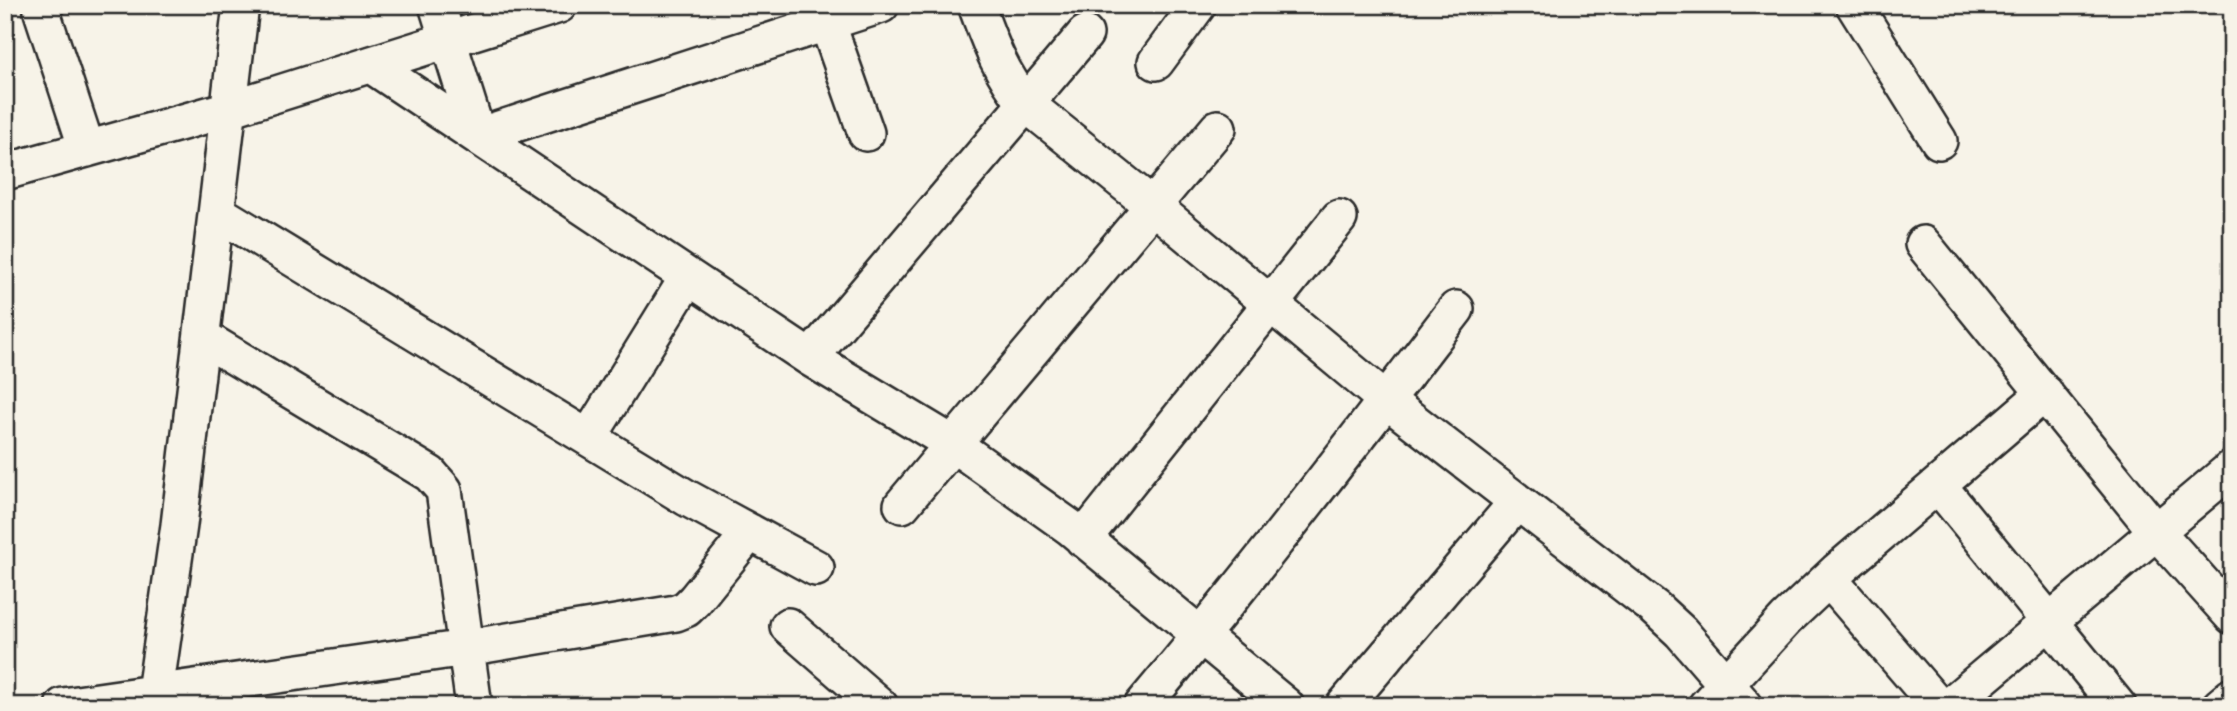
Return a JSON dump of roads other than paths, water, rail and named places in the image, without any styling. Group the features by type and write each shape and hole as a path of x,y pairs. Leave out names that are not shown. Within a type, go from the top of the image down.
{"street":[{"path":"46,5 42,12 87,149"},
{"path":"154,699 179,525 242,5"},
{"path":"437,5 478,136"},
{"path":"5,172 229,109 559,5"},
{"path":"478,136 824,14 881,5"},
{"path":"976,5 994,57 1026,104 1386,400 1655,608 1681,632 1726,699 1786,619 2045,393"},
{"path":"1156,62 1198,5"},
{"path":"1854,5 1939,141"},
{"path":"824,14 866,133"},
{"path":"810,358 1085,34"},
{"path":"371,65 810,358 953,443 1083,539 1286,706"},
{"path":"902,505 1218,128"},
{"path":"217,212 687,498 816,568"},
{"path":"1083,539 1339,218"},
{"path":"1923,244 2156,531 2232,616"},
{"path":"589,437 688,277"},
{"path":"1142,706 1201,635 1456,309"},
{"path":"202,337 430,474 439,482 444,489 474,706"},
{"path":"1949,706 2232,468"},
{"path":"1937,485 2118,706"},
{"path":"1344,706 1517,502"},
{"path":"63,706 154,699 676,613 687,609 750,532"},
{"path":"1829,579 1938,706"},
{"path":"788,626 880,706"},
{"path":"2220,706 2232,696"}]}
